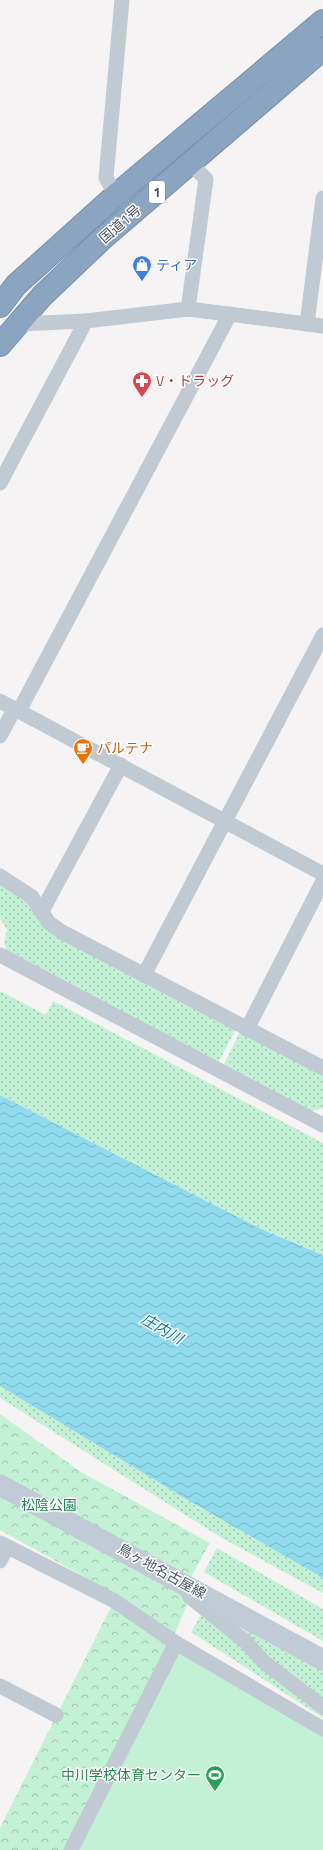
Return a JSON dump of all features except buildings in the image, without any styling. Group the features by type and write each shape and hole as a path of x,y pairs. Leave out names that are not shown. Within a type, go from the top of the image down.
{"highway":[{"name":"国道1号","path":"0,306 16,285 116,195 323,21"},
{"name":"国道1号","path":"0,345 42,296 91,250 323,49"}],"main road":[{"path":"0,312 19,324"},
{"name":"鳥ヶ地名古屋線","path":"0,1485 323,1660"}],"street":[{"path":"116,195 106,178 122,0"},
{"path":"188,309 206,179 190,163"},
{"path":"307,324 323,202"},
{"path":"19,324 86,321 188,309 323,326"},
{"path":"0,736 17,710 230,314"},
{"path":"0,483 86,321"},
{"path":"144,975 323,635"},
{"path":"0,700 323,874"},
{"path":"42,911 121,765"},
{"path":"0,876 32,897 49,923 62,932 323,1068"},
{"path":"247,1028 323,881"},
{"path":"0,955 321,1121"},
{"path":"0,1561 4,1545 113,1600 176,1642 323,1729"},
{"path":"183,1583 190,1597 246,1642 265,1662 323,1707"},
{"path":"71,1850 176,1642"},
{"path":"0,1686 56,1715"}],"green space":[{"path":"0,882 29,900 43,921 236,1029 217,1065 8,955 4,943 7,930 0,918"},
{"path":"0,991 46,1015 53,1001 323,1143 323,1255 261,1229 0,1095"},
{"path":"240,1032 323,1075 323,1108 308,1112 222,1068"},
{"path":"0,1386 186,1499 323,1578 323,1593 222,1538 0,1398"},
{"name":"松陰公園","path":"0,1414 81,1472 210,1543 191,1577 188,1602 169,1647 63,1850 0,1850 0,1828 117,1595 0,1530"},
{"path":"217,1548 323,1609 323,1641 204,1572"},
{"path":"194,1596 323,1669 323,1703"},
{"path":"204,1610 323,1713 323,1718 191,1632"},
{"name":"中川学校体育センター","path":"178,1652 323,1735 323,1850 78,1850"}],"water":[{"name":"庄内川","path":"0,1095 261,1229 323,1255 323,1578 186,1499 0,1386"}],"place":[{"name":"ティア","path":"142,282"},
{"name":"V・ドラッグ","path":"142,398"},
{"name":"パルテナ","path":"83,765"},
{"name":"中川学校体育センター","path":"215,1792"}]}
